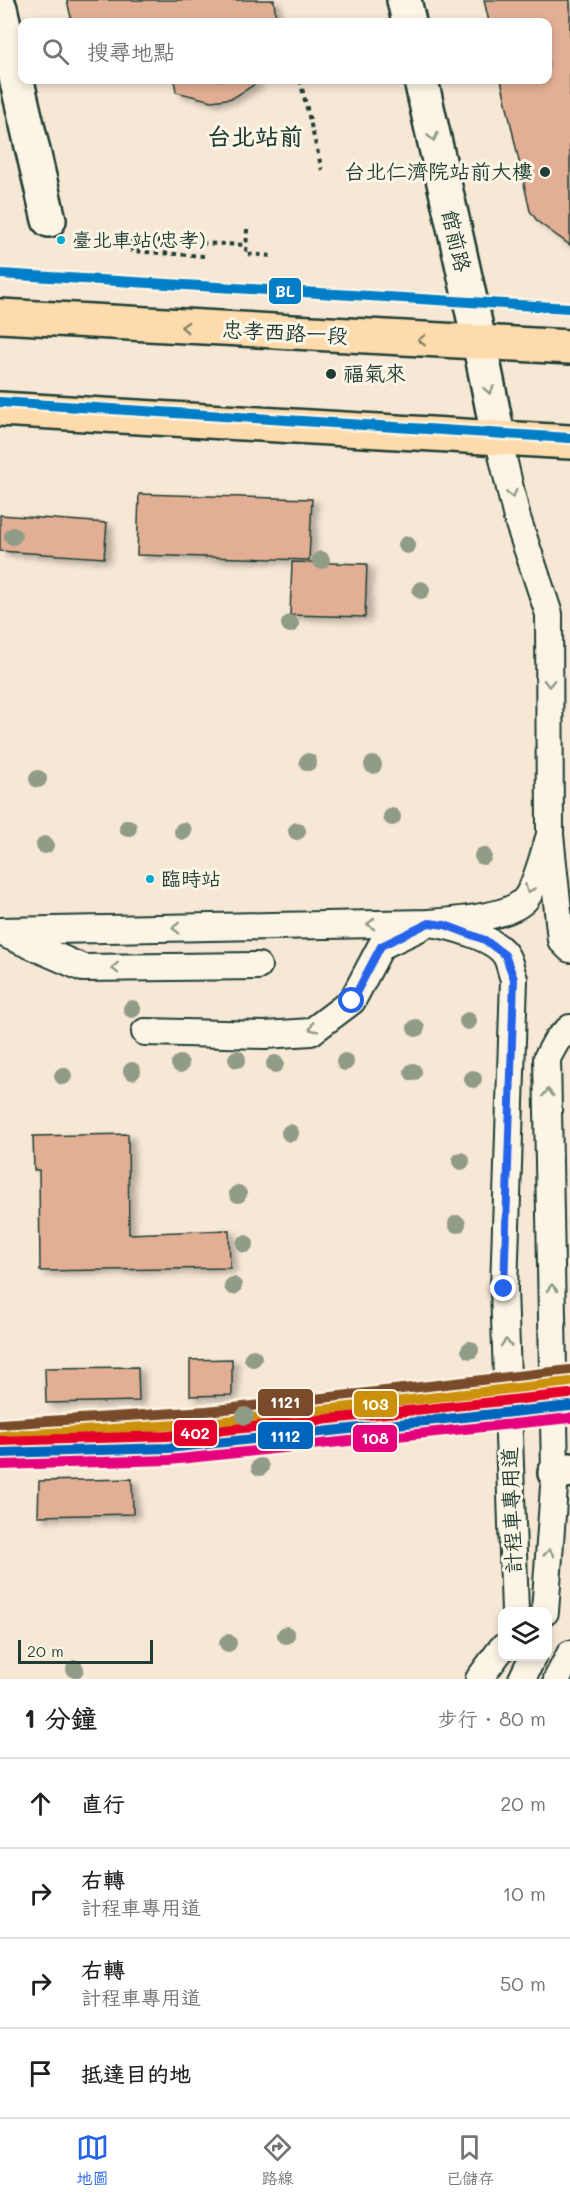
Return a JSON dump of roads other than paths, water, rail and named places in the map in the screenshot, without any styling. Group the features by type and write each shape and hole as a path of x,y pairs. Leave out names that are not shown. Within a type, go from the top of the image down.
{"main road":[{"name":"忠孝西路一段","path":"0,316 570,347"},
{"path":"0,409 570,442"}],"street":[{"path":"404,0 408,18"},
{"path":"0,8 49,220"},
{"name":"館前路","path":"422,84 460,262 481,342 498,437"}],"lane":[{"path":"498,437 517,518 549,614 550,835 561,940 570,950"},
{"path":"0,932 429,923 466,920 510,909 527,897 550,835"},
{"path":"145,1032 265,1035 311,1032 352,1001 381,946 429,923"},
{"name":"計程車專用道","path":"429,923 445,925 485,940 505,955 514,979 504,1289 515,1607"},
{"path":"0,932 83,968 258,966"},
{"path":"546,1607 563,1471 547,1058 557,1040 570,1028"},
{"path":"479,1679 498,1653"},
{"path":"557,1679 570,1653"},
{"path":"522,1679 531,1661"}],"place":[{"name":"台北仁濟院站前大樓","path":"545,172"},
{"name":"臺北車站(忠孝)","path":"61,240"},
{"name":"福氣來","path":"331,374"},
{"name":"臨時站","path":"150,879"}],"district":[{"name":"台北站前","path":"255,137"}]}
